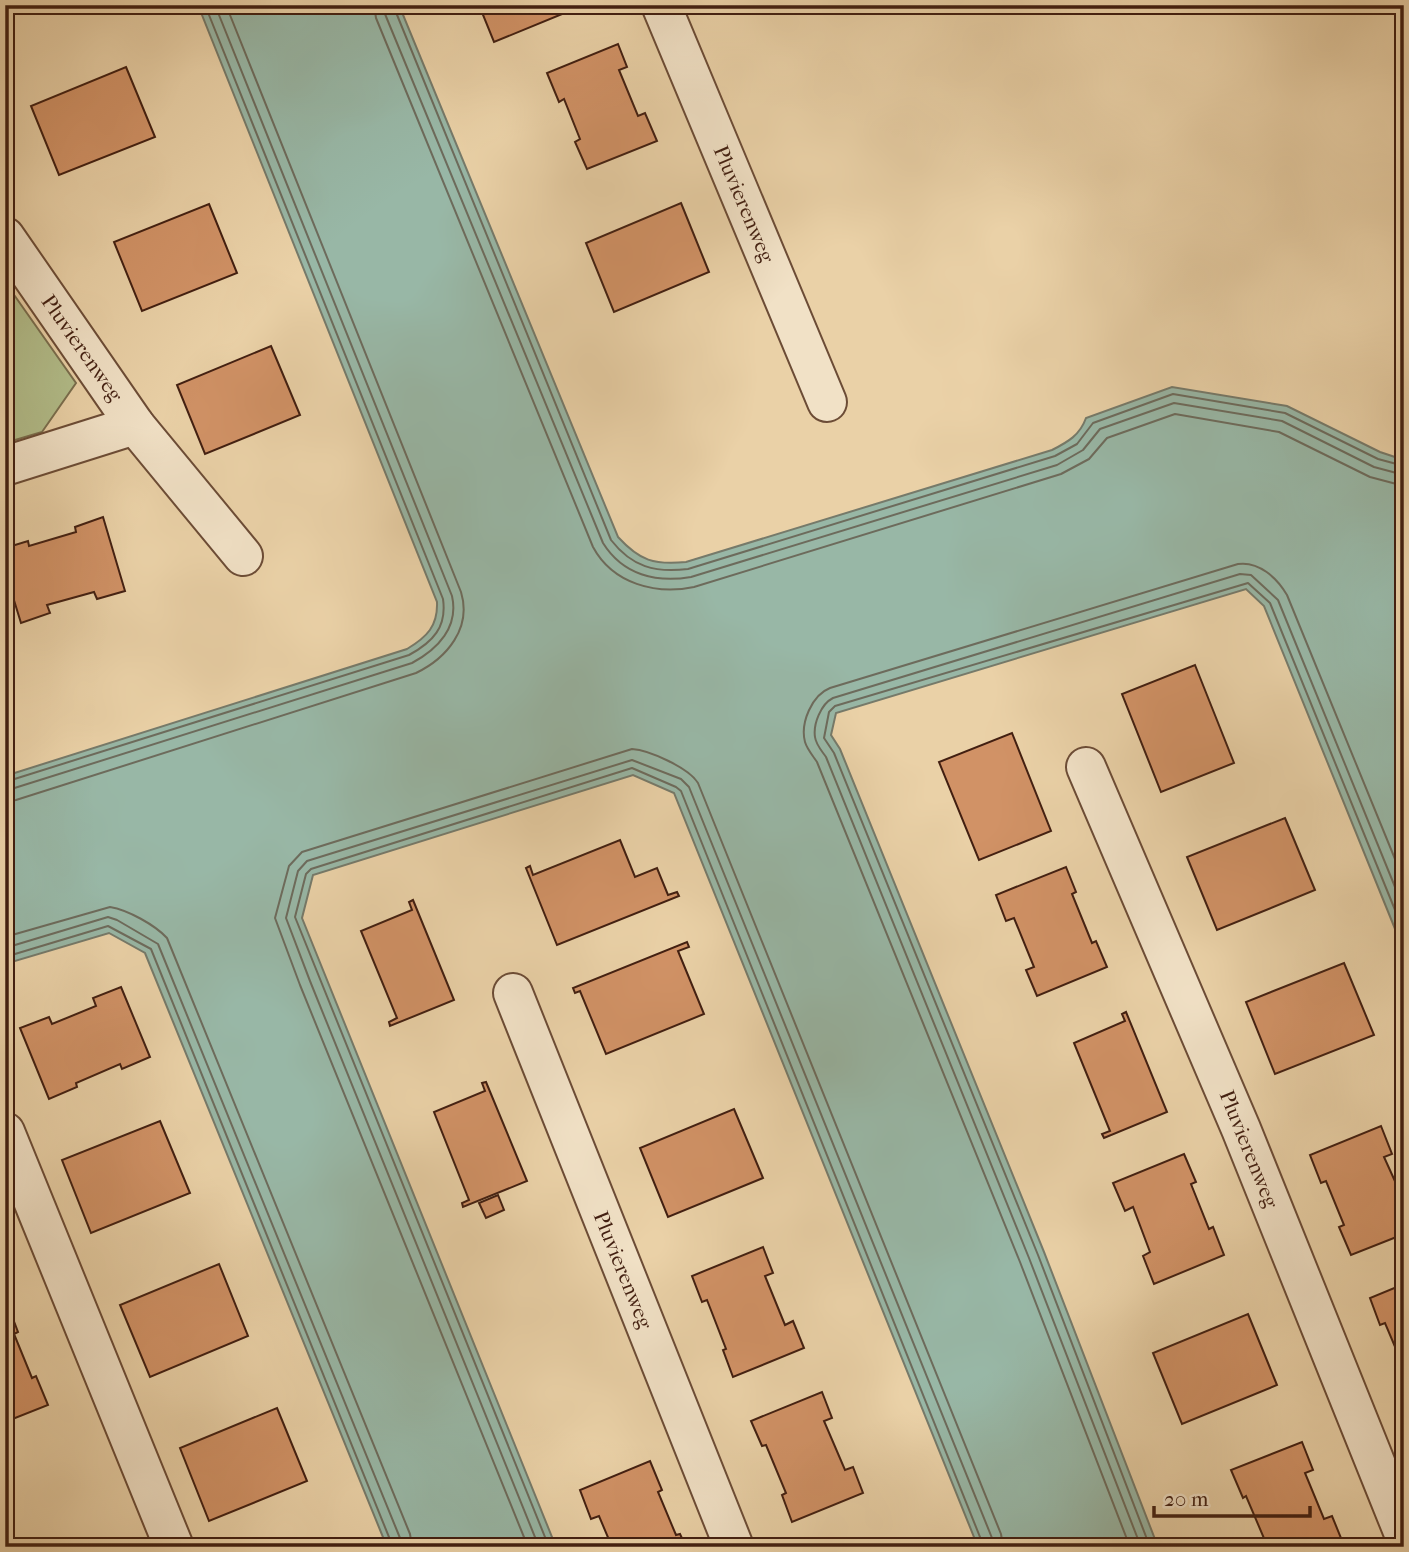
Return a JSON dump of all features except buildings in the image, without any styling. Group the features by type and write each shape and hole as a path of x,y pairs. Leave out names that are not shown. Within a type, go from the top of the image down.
{"street":[{"name":"Pluvierenweg","path":"661,5 827,402"},
{"name":"Pluvierenweg","path":"5,237 135,425 243,556"},
{"name":"Pluvierenweg","path":"5,466 135,425"},
{"name":"Pluvierenweg","path":"1086,767 1241,1129 1404,1534"},
{"name":"Pluvierenweg","path":"513,993 734,1547"},
{"path":"5,1132 174,1547"}],"green space":[{"path":"5,282 76,383 42,432 5,443"}],"water":[{"path":"198,5 399,5 618,537 648,560 665,563 686,562 1052,450 1073,437 1086,418 1172,387 1287,406 1380,452 1404,460 1404,951 1264,606 1246,589 836,713 831,735 840,749 1044,1252 1158,1547 978,1547 674,793 633,775 313,875 302,918 556,1547 387,1547 145,953 109,933 5,964 5,776 407,649 426,635 436,618 437,602"}]}
